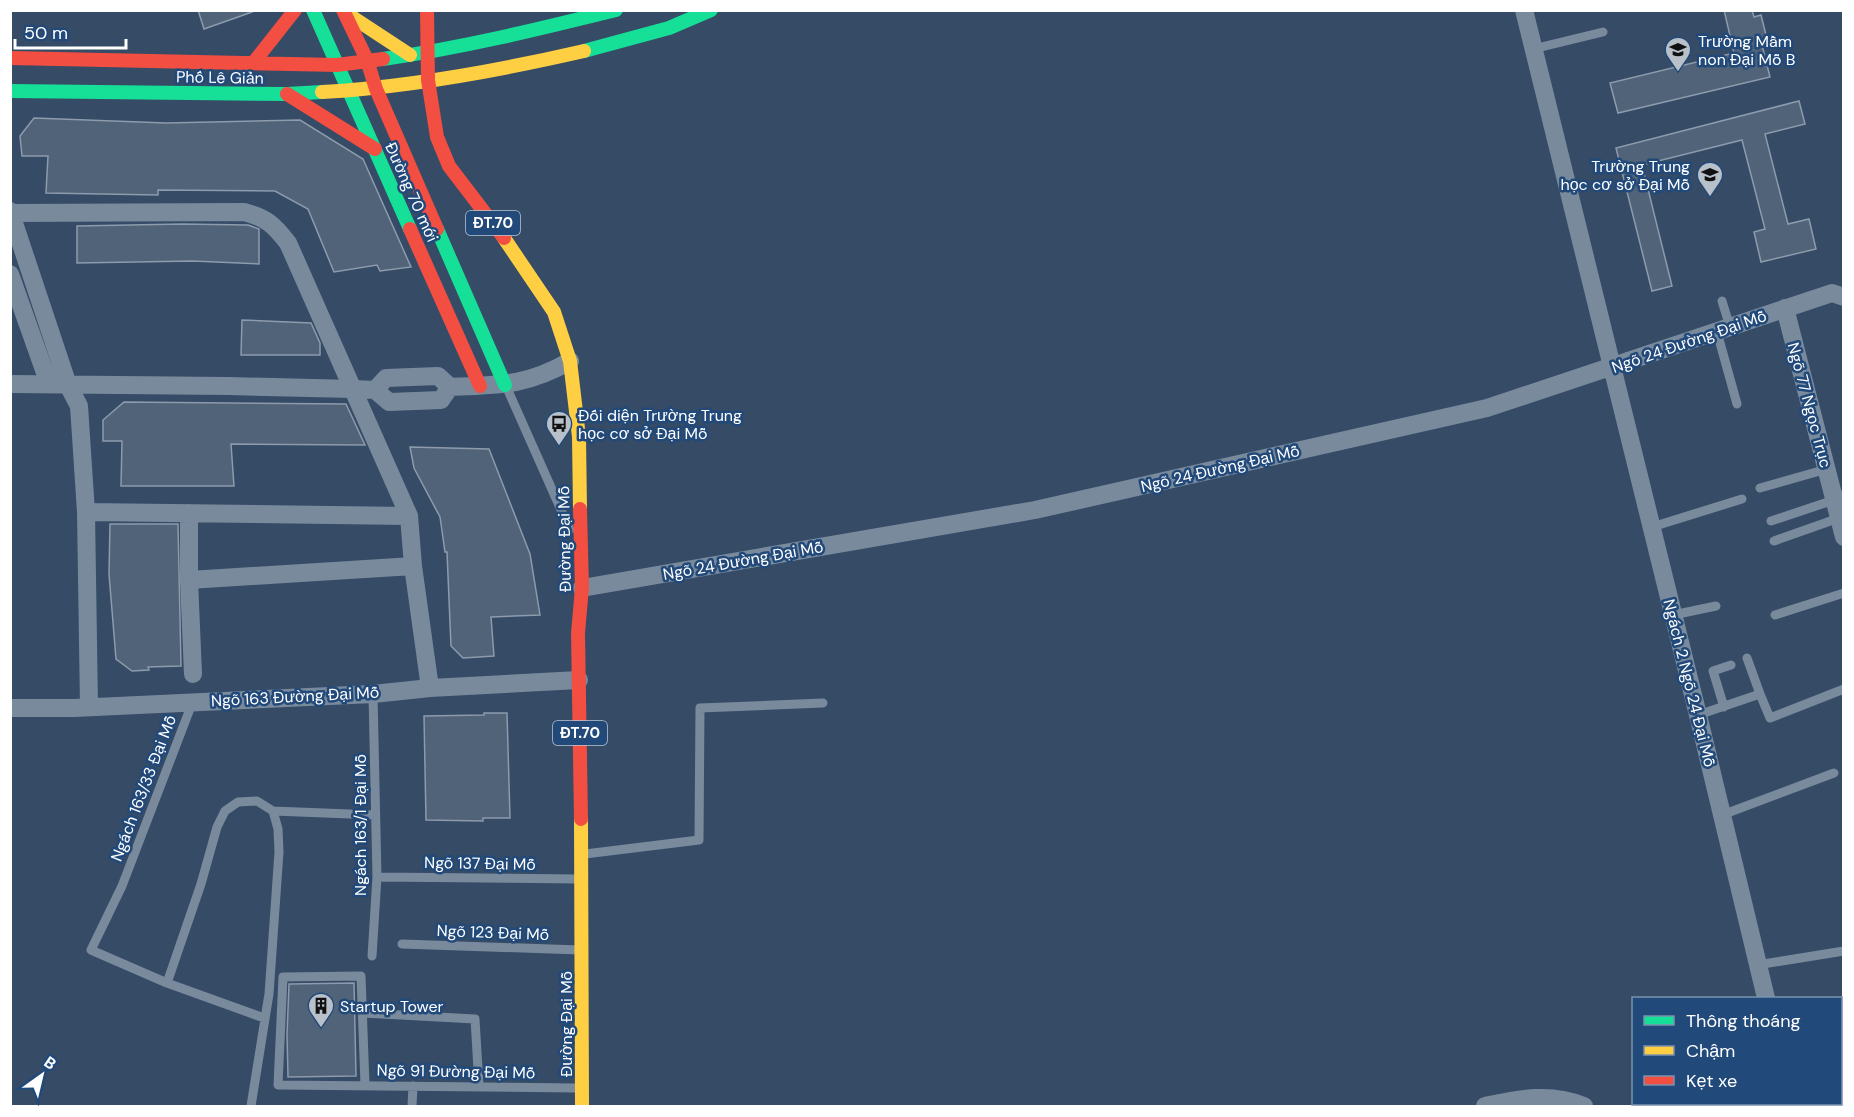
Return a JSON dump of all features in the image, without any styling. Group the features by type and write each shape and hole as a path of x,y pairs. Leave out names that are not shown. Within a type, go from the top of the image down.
{"main road":[{"path":"254,62 295,10"},
{"name":"Đường 70 mới","path":"314,10 480,386"},
{"name":"Đường Đại Mỗ","path":"427,10 428,80 437,137 450,166 518,256 554,312 570,361 579,437 582,588 578,633 582,854 582,1107"},
{"name":"Phố Lê Giản","path":"10,58 337,65 427,53 521,34 616,10"},
{"name":"Phố Lê Giản","path":"10,91 287,94 376,89 509,68 607,46 669,28 711,10"},
{"path":"344,11 410,55"},
{"name":"Đường 70 mới","path":"344,11 505,385"},
{"path":"287,94 375,149"}],"street":[{"name":"Ngách 2 Ngõ 24 Đại Mỗ","path":"1524,10 1766,997"},
{"path":"89,707 86,512 79,406 68,385 11,212 244,212 262,217 276,228 288,243 409,516 413,566 430,688"},
{"path":"10,274 49,384"},
{"name":"Ngõ 24 Đường Đại Mỗ","path":"582,588 1035,510 1487,408 1832,293 1844,297"},
{"name":"Ngõ 77 Ngọc Trục","path":"1785,308 1827,469 1839,497 1839,518 1844,537"},
{"path":"10,384 375,390 386,378 438,376 450,387 505,385 549,374 570,361"},
{"path":"86,512 409,516"},
{"path":"189,513 193,674"},
{"path":"189,580 413,566"},
{"name":"Ngõ 163 Đường Đại Mỗ","path":"10,708 89,707 373,694 430,688 579,680"},
{"path":"1485,1107 1524,1098 1550,1097 1570,1100 1584,1107"}],"lane":[{"path":"1533,49 1603,32"},
{"path":"1722,301 1724,330 1737,404"},
{"path":"505,385 581,554"},
{"path":"1760,488 1827,469"},
{"path":"1771,521 1839,497"},
{"path":"1652,527 1742,499"},
{"path":"1774,541 1839,518"},
{"path":"1775,615 1844,592"},
{"path":"1673,615 1716,606"},
{"path":"1747,658 1770,718 1844,688"},
{"path":"1724,707 1713,671 1731,665"},
{"name":"Ngách 163/1 Đại Mỗ","path":"372,956 377,877 373,694"},
{"path":"1698,715 1760,694"},
{"name":"Ngách 163/33 Đại Mỗ","path":"167,983 90,950 122,886 193,701"},
{"path":"582,854 699,840 699,708 823,703"},
{"path":"1722,815 1834,773"},
{"path":"264,1018 167,983 201,884 217,827 225,811 238,802 257,801 273,811 375,815"},
{"path":"251,1107 269,994 279,852 278,829 273,811"},
{"name":"Ngõ 137 Đại Mỗ","path":"377,877 582,879"},
{"name":"Ngõ 123 Đại Mỗ","path":"402,944 582,950"},
{"path":"1757,965 1844,951"},
{"name":"Ngõ 91 Đường Đại Mỗ","path":"363,1013 361,976 283,977 278,1085 582,1088"},
{"path":"365,1085 363,1013 475,1019 479,1086"},
{"path":"412,1107 413,1086"}],"building":[{"path":"198,10 251,10 252,12 204,29"},
{"path":"1724,10 1752,10 1754,17 1761,15 1768,43 1762,45 1770,77 1618,113 1610,83 1734,53"},
{"name":"Trường Trung học cơ sở Đại Mỗ","path":"1799,101 1805,124 1765,134 1788,224 1809,219 1816,249 1761,262 1754,232 1765,229 1742,140 1642,165 1672,286 1652,291 1616,148"},
{"path":"34,118 166,123 300,120 363,159 411,267 380,271 377,265 334,272 308,209 275,191 158,190 158,195 46,193 48,156 22,156 20,136"},
{"path":"248,225 259,229 259,264 193,261 77,263 77,226"},
{"path":"242,320 311,323 320,343 320,355 241,355"},
{"path":"124,402 346,404 365,445 231,444 234,486 121,486 122,441 103,441 103,420"},
{"path":"410,447 489,449 530,554 540,615 491,617 494,656 463,658 451,646 447,552 445,552 440,517 414,468"},
{"path":"110,524 178,524 181,666 148,667 149,670 132,671 116,659 109,574"},
{"path":"484,713 507,713 510,818 483,818 483,821 426,820 424,716 484,715"},
{"name":"Startup Tower","path":"354,983 356,1076 288,1077 289,984"}],"traffic: fast":[{"path":"313,10 410,229"},
{"path":"383,59 471,44 616,10"},
{"path":"584,51 669,28 711,10"},
{"path":"10,91 287,94 322,92"},
{"path":"437,229 505,385"}],"traffic: slow":[{"path":"346,13 410,55"},
{"path":"322,92 454,77 584,51"},
{"path":"504,238 554,312 570,361 579,437 580,509"},
{"path":"581,819 582,1106"}],"traffic: jam":[{"path":"254,62 295,10"},
{"path":"343,10 367,60 376,89 437,229"},
{"path":"427,10 428,80 437,137 449,166 504,238"},
{"path":"10,58 337,65 383,59"},
{"path":"287,94 375,149"},
{"path":"410,229 480,386"},
{"path":"580,509 582,588 578,633 581,819"}],"place":[{"name":"Trường Mầm non Đại Mỗ B","path":"1678,73"},
{"name":"Trường Trung học cơ sở Đại Mỗ","path":"1710,198"},
{"name":"Đối diện Trường Trung học cơ sở Đại Mỗ","path":"559,447"},
{"name":"Startup Tower","path":"321,1029"}]}
